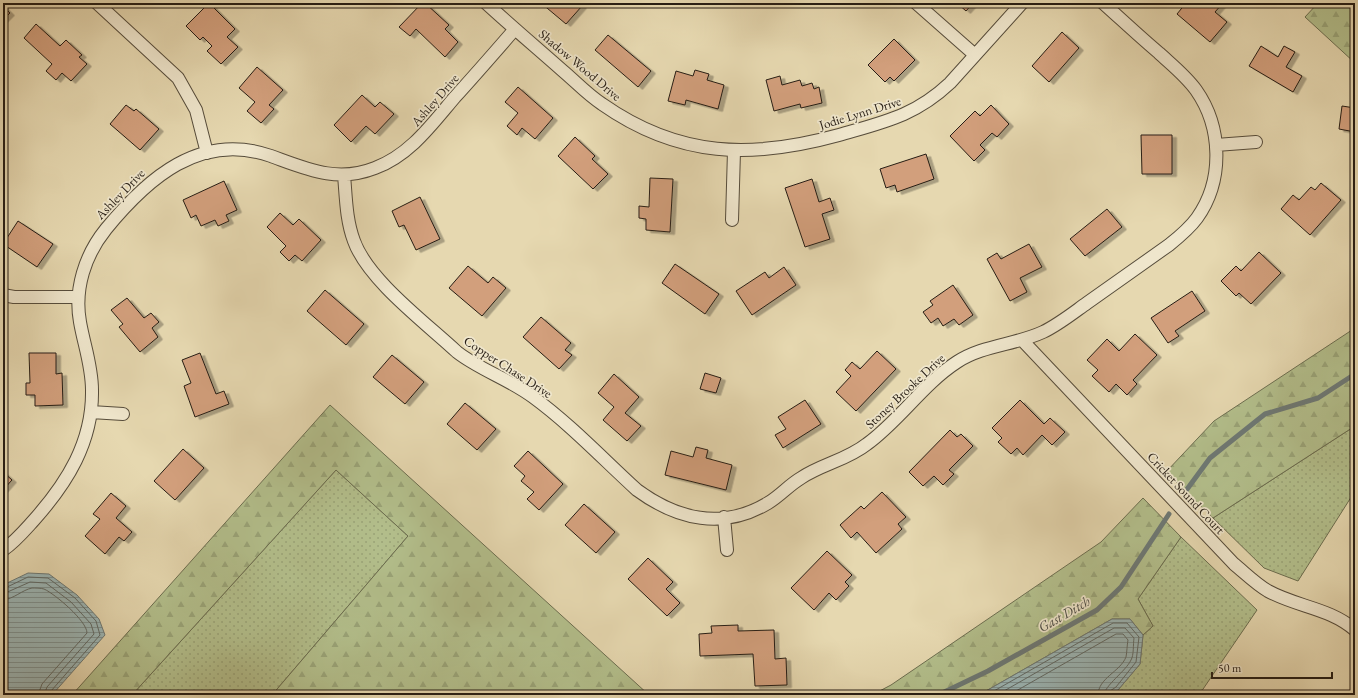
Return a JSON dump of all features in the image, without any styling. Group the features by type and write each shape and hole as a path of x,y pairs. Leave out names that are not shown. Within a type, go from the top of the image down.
{"street":[{"path":"97,3 178,78 196,110 207,153"},
{"name":"Shadow Wood Drive","path":"486,3 601,104 626,120 653,133 681,142 708,148 734,151"},
{"path":"916,3 975,55"},
{"name":"Jodie Lynn Drive","path":"734,151 783,148 817,141 892,120 913,111 937,95 1022,3"},
{"name":"Stoney Brooke Drive","path":"724,518 763,506 814,470 852,455 868,444 930,383 959,361 990,348 1022,340 1053,326 1169,245 1184,233 1197,218 1207,200 1214,181 1216,162 1216,145 1213,125 1208,112 1195,89 1182,74 1103,3"},
{"name":"Ashley Drive","path":"3,550 24,531 49,504 68,477 80,455 88,430 92,390 90,364 80,323 78,297 85,264 94,245 106,229 148,183 166,170 184,160 207,153 226,150 247,151 268,155 310,171 330,174 344,174 373,169 392,161 422,136 515,29"},
{"path":"1216,145 1256,142"},
{"path":"732,220 734,151"},
{"name":"Copper Chase Drive","path":"344,174 348,222 354,242 363,260 379,281 451,347 470,362 510,382 532,397 637,490 653,502 671,511 691,516 724,518"},
{"path":"3,295 14,297 78,297"},
{"name":"Cricket Sound Court","path":"1022,340 1234,564 1269,591 1328,613 1345,622 1355,630"},
{"path":"91,412 122,414"},
{"path":"724,518 727,550"}],"green space":[{"path":"1318,3 1355,3 1355,63 1305,17"},
{"path":"1355,328 1355,426 1213,518 1166,472 1214,421"},
{"path":"330,405 649,695 272,695 408,536 336,470 132,695 72,695"},
{"path":"1355,426 1355,491 1298,581 1264,568 1213,518"},
{"path":"336,470 408,536 272,695 132,695"},
{"path":"1143,498 1181,537 1138,599 1153,626 1143,635 1130,619 1112,619 979,695 872,695 891,685 1101,542"},
{"path":"1181,537 1257,610 1199,695 1110,695 1118,690 1140,664 1143,635 1153,626 1138,599"}],"water":[{"path":"28,573 49,574 77,595 99,619 105,635 52,695 3,695 3,585"},
{"path":"1112,619 1130,619 1143,635 1140,664 1118,690 1110,695 979,695"}],"building":[{"path":"209,3 235,29 227,37 238,47 221,64 207,51 212,46 203,37 200,40 186,26"},
{"path":"422,3 425,3 449,25 445,29 458,42 445,57 416,29 410,36 399,27"},
{"path":"541,3 578,3 582,6 566,24"},
{"path":"957,3 973,3 966,11"},
{"path":"1186,3 1222,4 1215,12 1227,22 1210,42 1177,14"},
{"path":"3,6 10,13 3,20"},
{"path":"36,24 60,46 66,40 82,55 79,57 87,64 71,81 62,73 56,80 46,71 52,64 24,38"},
{"path":"1062,32 1079,48 1049,82 1032,66"},
{"path":"608,35 651,71 638,87 595,50"},
{"path":"894,39 915,60 894,81 890,77 885,82 868,65"},
{"path":"1261,46 1278,57 1284,46 1295,52 1286,67 1302,76 1293,92 1249,66"},
{"path":"257,67 283,90 269,105 274,109 261,123 247,111 255,102 239,88"},
{"path":"695,70 709,74 707,80 724,85 718,109 686,100 685,105 668,101 676,71 693,76"},
{"path":"780,76 782,85 800,80 802,86 812,83 814,89 819,87 822,103 801,108 800,104 774,111 766,80"},
{"path":"518,87 553,118 535,139 522,128 517,135 507,126 518,113 505,102"},
{"path":"362,95 375,107 380,102 394,114 375,134 366,126 351,142 334,125"},
{"path":"126,105 134,111 136,109 159,129 140,150 110,124"},
{"path":"991,105 1009,124 997,137 992,133 980,145 985,150 974,161 950,136 975,111 980,116"},
{"path":"1342,106 1355,108 1355,132 1339,129"},
{"path":"1141,135 1172,135 1172,174 1142,174"},
{"path":"575,137 595,156 592,159 608,174 593,189 558,156"},
{"path":"926,154 934,179 897,192 895,185 886,188 880,169"},
{"path":"650,178 673,179 670,232 646,230 646,219 639,218 639,206 649,207"},
{"path":"812,179 819,202 830,198 834,210 822,214 830,239 805,247 785,188"},
{"path":"224,181 237,210 226,215 229,221 218,226 215,220 201,226 196,215 191,218 183,200"},
{"path":"1321,183 1341,200 1310,235 1281,209 1293,195 1299,200 1311,187 1315,190"},
{"path":"420,197 440,239 416,250 404,225 399,227 392,211"},
{"path":"1107,209 1122,227 1085,256 1070,239"},
{"path":"280,213 293,225 299,219 321,240 302,261 295,255 289,261 280,252 286,246 267,227"},
{"path":"18,221 53,244 37,267 3,244"},
{"path":"1029,244 1042,267 1020,278 1027,292 1010,301 987,259 997,253 1001,259"},
{"path":"1259,252 1281,273 1251,304 1239,293 1236,296 1221,281 1236,266 1241,271"},
{"path":"675,264 719,294 705,314 662,283"},
{"path":"468,266 488,283 493,277 506,288 482,316 449,288"},
{"path":"784,267 796,285 752,315 736,291 765,272 769,278"},
{"path":"953,285 973,315 959,325 954,319 943,326 938,318 931,323 923,312 933,305 930,301"},
{"path":"325,290 364,324 346,345 307,311"},
{"path":"1192,291 1205,311 1175,331 1179,336 1168,343 1151,318"},
{"path":"127,298 144,318 151,313 159,322 152,328 158,337 140,352 119,327 123,324 111,310"},
{"path":"541,317 571,343 565,350 572,355 559,369 523,337"},
{"path":"1135,334 1157,355 1133,380 1137,384 1127,395 1116,384 1109,392 1092,376 1098,370 1087,360 1107,339 1119,351"},
{"path":"877,351 896,369 856,411 836,392 851,376 845,370 852,362 860,369"},
{"path":"29,353 56,353 56,374 62,373 63,405 35,406 35,395 26,395 26,383 30,383"},
{"path":"200,353 216,394 224,391 229,404 195,417 184,386 191,383 182,360"},
{"path":"392,355 424,382 405,404 373,377"},
{"path":"705,373 721,378 716,393 700,389"},
{"path":"614,374 639,397 625,413 641,426 627,441 603,420 614,407 598,393"},
{"path":"805,400 821,424 783,448 775,435 786,429 778,417"},
{"path":"1020,400 1044,424 1050,418 1065,432 1052,445 1042,435 1023,455 1017,448 1011,454 998,442 1002,438 992,428"},
{"path":"465,403 496,429 477,450 447,424"},
{"path":"950,430 957,437 961,434 973,446 949,470 954,474 943,485 934,476 923,486 909,472"},
{"path":"696,447 708,450 706,458 732,465 726,490 665,475 671,451 693,457"},
{"path":"183,449 204,468 175,500 154,481"},
{"path":"528,451 563,484 539,510 527,499 534,492 521,481 525,476 514,466"},
{"path":"3,472 12,480 3,490"},
{"path":"882,492 906,517 898,524 902,529 876,553 857,532 851,538 840,525 861,506 864,509"},
{"path":"111,493 126,506 116,518 132,532 124,541 119,537 105,554 85,536 100,519 93,514"},
{"path":"584,504 615,532 596,553 565,525"},
{"path":"827,551 852,575 845,582 849,586 836,600 829,593 814,610 791,588"},
{"path":"648,558 673,582 666,589 680,603 667,616 628,579"},
{"path":"738,625 738,631 774,630 775,659 786,658 787,685 755,686 753,654 700,656 699,634 712,633 711,626"}],"waterway":[{"name":"Gast Ditch","path":"1185,492 1210,458 1265,414 1318,398 1355,374"},
{"name":"Gast Ditch","path":"938,695 988,671 1097,610 1121,587 1169,514"}]}
